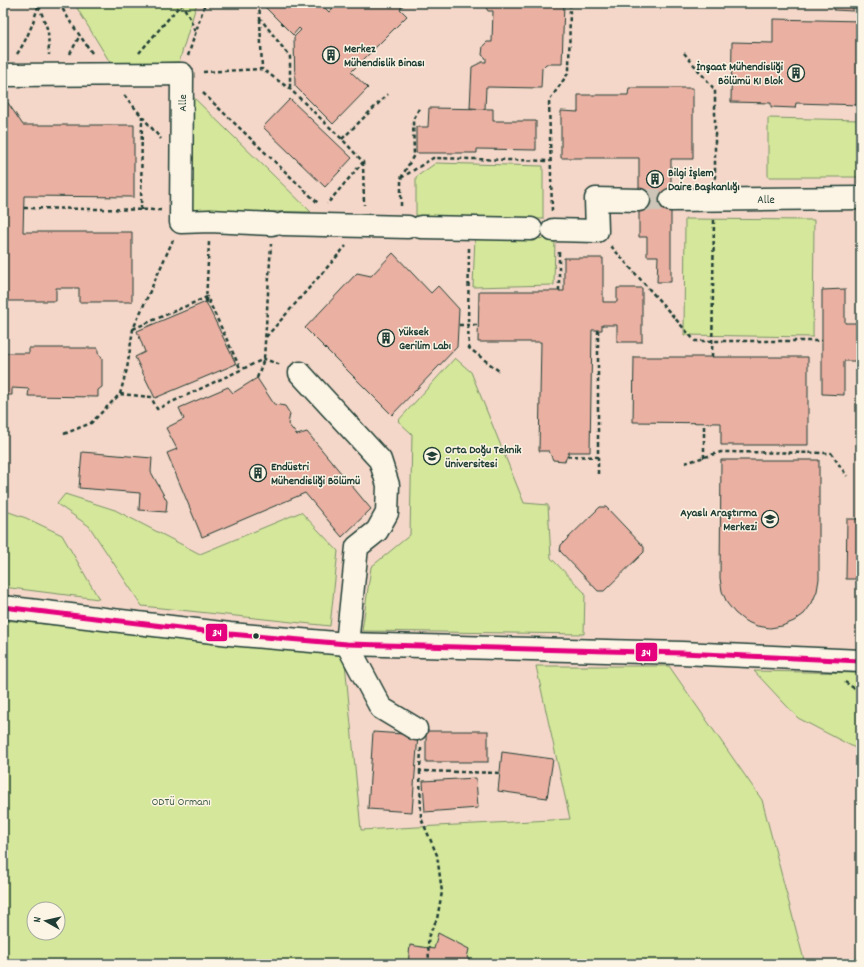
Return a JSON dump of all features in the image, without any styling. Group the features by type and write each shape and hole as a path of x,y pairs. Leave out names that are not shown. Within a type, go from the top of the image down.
{"street":[{"path":"8,67 114,74 182,74"},
{"name":"Alle","path":"181,216 182,74"},
{"name":"Alle","path":"671,200 861,198"},
{"path":"556,230 597,230 596,199 639,200"},
{"path":"181,216 210,221 277,224 532,229"},
{"path":"300,373 380,460 388,485 387,512 376,531 357,547 347,644 381,708 416,729"},
{"path":"3,607 207,631 347,644 682,653 861,661"}],"path":[{"path":"59,3 91,52"},
{"path":"162,140 142,116 114,74 181,3 192,22 195,34"},
{"path":"182,74 205,3"},
{"path":"259,3 262,69"},
{"path":"559,291 551,161 550,101 570,72 570,3"},
{"path":"39,4 48,31 49,59"},
{"path":"8,67 24,43 33,25 39,4"},
{"path":"260,18 290,57 290,90"},
{"path":"71,51 80,35"},
{"path":"182,74 262,69 290,90 342,139 363,162 364,226 266,337"},
{"path":"182,74 323,208 363,162"},
{"path":"342,139 388,94"},
{"path":"410,227 401,178 414,155 413,120 420,107"},
{"path":"141,210 142,116"},
{"path":"401,178 433,158 551,161"},
{"path":"24,208 141,210 181,216 133,329 127,369 120,394 91,423 64,434"},
{"path":"206,302 210,221"},
{"path":"258,378 264,359 277,224"},
{"path":"470,228 469,348 500,371"},
{"path":"597,230 695,341 822,341"},
{"path":"133,329 207,297"},
{"path":"207,297 241,370"},
{"path":"458,325 479,326"},
{"path":"598,330 598,476"},
{"path":"120,394 151,397 157,409 264,359 300,373"},
{"path":"856,361 861,373"},
{"path":"704,423 704,458"},
{"path":"685,464 721,452 831,453 847,476"},
{"path":"567,456 598,457"},
{"path":"416,729 421,735 421,818 437,855 442,892 437,919 428,937 429,964"},
{"path":"420,771 500,773"}],"shaded area":[{"name":"Orta Doğu Teknik Üniversitesi","path":"3,3 861,3 861,964 3,964"}],"green space":[{"path":"74,3 197,3 179,62 111,64"},
{"path":"190,94 311,212 192,211"},
{"path":"768,118 861,120 861,177 768,177"},
{"path":"436,163 543,166 543,219 416,218 416,177"},
{"path":"685,219 814,220 813,337 684,335"},
{"path":"475,236 555,239 554,285 473,287"},
{"path":"455,358 471,372 524,503 548,505 551,558 585,593 584,634 362,631 371,567 410,535 412,434 398,421"},
{"path":"65,494 115,510 200,554 301,512 338,551 330,626 142,606 89,526 57,504"},
{"path":"3,510 26,518 62,535 99,599 3,587"},
{"name":"ODTÜ Ormanı","path":"3,620 344,652 361,830 570,819 536,666 669,666 762,800 805,964 3,964"},
{"path":"754,671 861,673 861,751 798,718"}],"building":[{"name":"Merkez Mühendislik Binası","path":"269,3 320,3 329,12 338,3 405,3 400,9 407,16 351,72 368,88 333,124 295,86 294,37 301,30 299,28 293,35 265,7"},
{"path":"485,3 564,3 562,64 546,64 542,68 541,88 486,87 485,109 470,108 472,67 482,62 486,62 486,58 482,55 483,46 487,42 492,42 493,11 488,11"},
{"path":"834,3 853,3 853,11 834,10"},
{"name":"İnşaat Mühendisliği Bölümü K1 Blok","path":"773,19 861,21 861,105 796,103 795,108 771,107 771,103 731,102 732,42 773,43"},
{"name":"Bilgi İşlem Daire Başkanlığı","path":"629,88 693,88 693,159 671,159 671,282 657,282 658,256 647,256 647,237 639,237 639,158 561,158 561,111 578,112 578,95 628,95"},
{"path":"290,99 352,158 325,187 263,127"},
{"path":"3,103 8,103 23,125 134,125 134,197 24,196 23,232 132,232 132,302 79,302 79,288 56,288 56,301 3,301"},
{"path":"429,108 493,109 493,121 536,121 536,150 477,149 477,153 416,153 416,127 428,127"},
{"name":"Yüksek Gerilim Labı","path":"393,253 431,293 438,286 459,309 457,347 392,415 305,328 357,273 371,276"},
{"path":"564,258 603,258 603,302 617,302 617,288 642,288 642,342 617,342 617,325 602,325 602,330 592,330 590,452 569,452 565,461 553,460 549,451 539,451 541,342 478,342 479,291 564,291"},
{"path":"845,289 845,323 861,323 861,361 844,361 844,395 822,394 822,290"},
{"path":"206,302 236,364 155,398 135,357 145,352 137,331"},
{"path":"29,348 98,348 98,353 102,358 102,387 98,390 98,397 28,396 29,389 12,388 12,395 3,395 3,353 29,353"},
{"path":"634,357 808,357 808,445 721,445 721,423 633,422"},
{"name":"Endüstri Mühendisliği Bölümü","path":"257,378 274,404 285,406 290,414 288,424 297,435 307,432 371,509 342,537 305,493 202,537 167,453 177,449 166,428 184,419 179,408 228,387 233,393"},
{"path":"82,452 152,458 151,472 167,501 166,512 139,510 140,493 79,488"},
{"name":"Ayaslı Araştırma Merkezi","path":"721,460 819,460 819,579 817,591 812,603 804,614 794,621 782,626 770,628 757,626 745,621 735,613 727,603 722,591 720,578"},
{"path":"600,507 606,507 644,547 644,552 604,591 598,591 560,551 561,545"},
{"path":"847,519 861,519 861,579 846,579"},
{"path":"426,731 488,731 488,762 426,762"},
{"path":"373,732 418,735 412,812 368,809"},
{"path":"502,752 553,759 547,798 498,791"},
{"path":"476,778 478,808 425,812 423,781"},
{"path":"438,933 469,949 467,958 478,964 408,964 410,945 434,949"}],"tunnel":[{"path":"639,200 671,200"}],"transit line":[{"name":"34","path":"3,607 230,634 347,644 682,653 861,661"}],"place":[{"name":"Merkez Mühendislik Binası","path":"331,55"},
{"name":"İnşaat Mühendisliği Bölümü K1 Blok","path":"796,73"},
{"name":"Bilgi İşlem Daire Başkanlığı","path":"655,179"},
{"name":"Yüksek Gerilim Labı","path":"386,338"},
{"name":"Orta Doğu Teknik Üniversitesi","path":"432,456"},
{"name":"Endüstri Mühendisliği Bölümü","path":"258,473"},
{"name":"Ayaslı Araştırma Merkezi","path":"770,519"}]}
